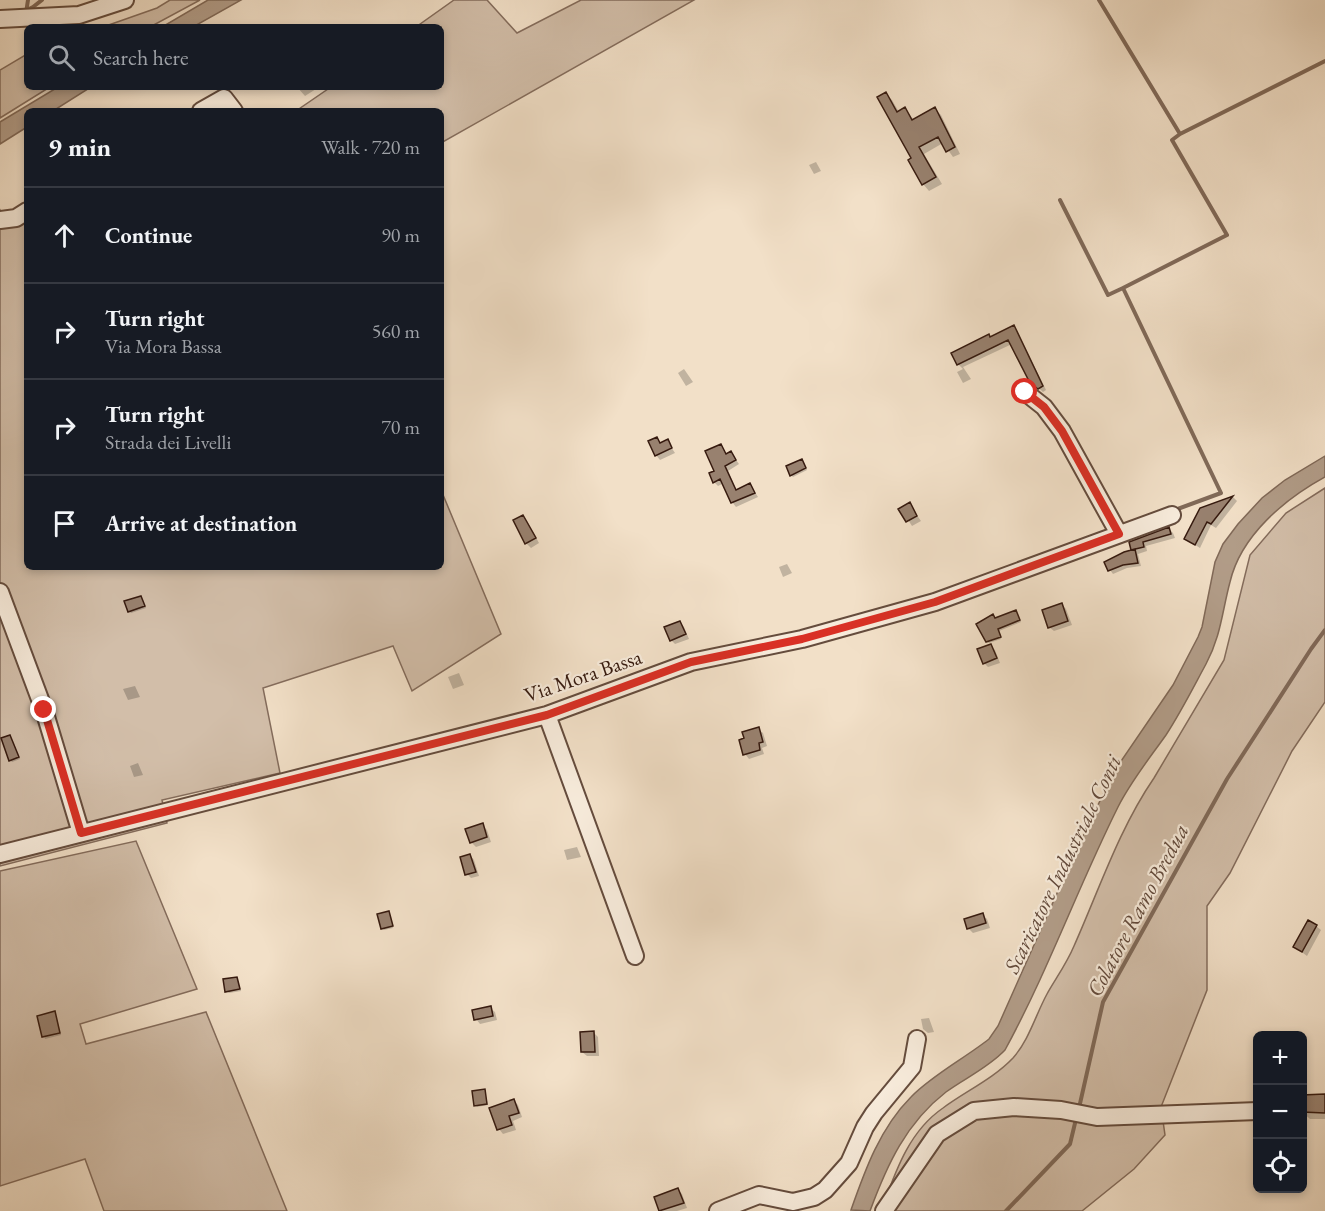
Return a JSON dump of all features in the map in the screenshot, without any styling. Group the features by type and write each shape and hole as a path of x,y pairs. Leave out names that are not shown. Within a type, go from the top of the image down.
{"street":[{"path":"0,19 80,15 125,0"},
{"path":"206,108 224,98 232,108"},
{"path":"0,220 16,218 24,213"},
{"path":"1025,392 1044,407 1062,431 1122,533"},
{"name":"Via Mora Bassa","path":"0,854 547,715 691,662 802,639 935,602 1172,515"},
{"path":"0,592 44,710 81,833"},
{"path":"547,715 634,956"},
{"path":"718,1211 759,1195 793,1202 814,1197 825,1190 849,1163 874,1113 912,1067 917,1039"},
{"path":"884,1211 938,1134 974,1111 1014,1107 1097,1116 1253,1111"}],"shaded area":[{"path":"170,0 200,0 156,24 112,24 157,8"},
{"path":"208,0 241,0 198,24 167,24"},
{"path":"454,0 487,0 517,33 581,0 694,0 444,141 444,108 300,108 327,90 444,90 444,24 420,24"},
{"path":"24,56 24,90 45,90 0,118 0,70"},
{"path":"53,90 86,90 58,108 24,108 24,129 0,144 0,122"},
{"path":"0,210 7,221 24,211 24,570 444,570 444,497 501,634 412,691 393,646 263,688 280,773 162,800 167,823 0,866"},
{"path":"1325,456 1325,477 1280,507 1254,534 1244,549 1230,582 1211,654 1166,735 1123,797 1035,990 1005,1050 932,1104 899,1146 883,1177 870,1211 851,1210 875,1150 900,1109 928,1082 989,1039 998,1026 1078,846 1115,770 1173,685 1198,637 1215,562 1223,544 1262,498 1285,480"},
{"path":"1325,488 1325,702 1292,751 1230,873 1207,906 1207,990 1161,1107 1165,1135 1134,1169 1082,1211 881,1211 904,1154 921,1129 943,1108 988,1079 1005,1065 1024,1043 1047,994 1071,952 1130,818 1224,660 1250,555 1286,513"},
{"path":"136,841 197,989 80,1024 86,1044 206,1012 287,1211 104,1211 85,1159 0,1186 0,871"}],"building":[{"path":"886,92 897,112 905,107 912,120 935,107 955,147 946,152 938,137 919,147 936,177 922,185 908,160 911,158 877,97"},
{"path":"1014,325 1043,386 1038,389 1030,383 1008,340 957,365 951,353 989,334 990,337"},
{"path":"657,437 660,443 668,439 672,448 655,456 648,441"},
{"path":"721,444 726,454 731,451 736,460 725,466 736,490 750,483 755,493 731,503 720,479 713,483 709,473 714,471 705,451"},
{"path":"802,459 806,468 790,476 786,466"},
{"path":"1233,496 1211,524 1207,522 1195,545 1184,539 1200,508"},
{"path":"910,502 917,516 906,522 898,509"},
{"path":"523,515 536,538 525,544 513,520"},
{"path":"1169,527 1171,534 1143,542 1144,547 1131,550 1129,542"},
{"path":"1135,549 1138,563 1123,565 1108,571 1104,562"},
{"path":"141,596 145,606 128,612 124,601"},
{"path":"1062,603 1068,621 1048,628 1042,610"},
{"path":"1016,610 1020,620 998,629 1001,637 986,642 976,624 993,614 995,618"},
{"path":"680,621 686,634 670,641 664,627"},
{"path":"991,644 997,658 983,664 977,649"},
{"path":"759,727 763,742 759,743 760,750 743,755 739,740 744,738 742,732"},
{"path":"10,735 19,757 9,761 1,738"},
{"path":"483,823 487,837 470,843 465,829"},
{"path":"470,854 476,872 465,875 460,857"},
{"path":"389,911 393,926 381,929 377,914"},
{"path":"983,913 986,923 967,929 964,919"},
{"path":"1308,920 1317,925 1302,952 1293,947"},
{"path":"237,977 240,989 225,992 223,979"},
{"path":"491,1006 493,1016 474,1020 472,1010"},
{"path":"55,1011 60,1033 42,1037 37,1016"},
{"path":"594,1031 595,1052 581,1052 580,1032"},
{"path":"485,1089 487,1104 474,1106 472,1091"},
{"path":"1325,1094 1325,1113 1307,1112 1307,1095"},
{"path":"514,1099 519,1113 509,1116 512,1125 497,1130 489,1108"},
{"path":"678,1188 684,1203 659,1211 654,1197"}],"waterway":[{"path":"26,13 28,0"},
{"path":"25,11 42,0"},
{"path":"1099,0 1180,134"},
{"path":"1175,510 1221,493 1123,288 1227,235 1172,140 1325,61"},
{"path":"1060,200 1108,295 1123,288"},
{"name":"Colatore Ramo Bredua","path":"1079,1108 1103,1002 1227,779 1325,630"},
{"name":"Colatore Ramo Bredua","path":"1006,1211 1070,1144 1076,1119"}],"route":[{"path":"44,710 81,833 547,715 691,662 802,639 935,602 1119,534 1062,431 1044,407 1025,392"}],"water label":[{"name":"Scaricatore Industriale Conti","path":"1062,864"}]}
